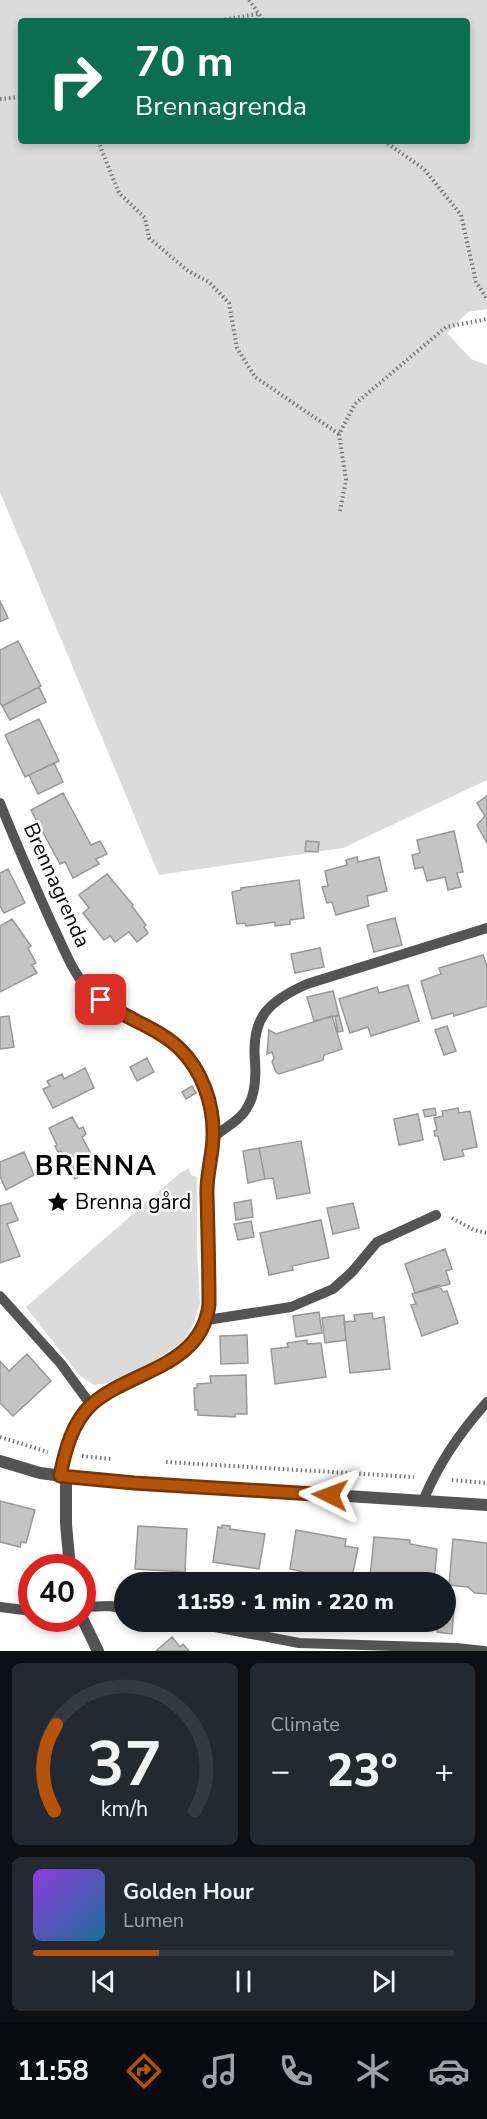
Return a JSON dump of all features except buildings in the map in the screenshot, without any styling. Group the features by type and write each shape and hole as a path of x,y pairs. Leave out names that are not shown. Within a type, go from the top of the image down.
{"street":[{"path":"0,1461 40,1473 63,1476 487,1505"},
{"path":"63,1476 69,1554"},
{"path":"89,1632 98,1651"}],"lane":[{"name":"Brennagrenda","path":"0,803 18,849 74,970 92,993 111,1008 172,1042 190,1060 200,1075 212,1114 213,1137 207,1194 209,1295 207,1320"},
{"path":"213,1137 248,1108 256,1074 254,1055 257,1024 267,1010 284,994 318,981 487,928"},
{"path":"63,1476 64,1455 77,1423 92,1405 114,1390 168,1363 185,1350 207,1320 291,1307 333,1289 352,1272 377,1242 436,1215"},
{"path":"0,1296 61,1364 92,1405"},
{"path":"423,1501 432,1478 459,1435 487,1402"},
{"path":"96,1606 114,1607"},
{"path":"0,1607 18,1609"},
{"path":"241,1632 299,1643 484,1651"}],"path":[{"path":"249,0 261,18"},
{"path":"234,18 258,14"},
{"path":"0,99 18,97"},
{"path":"99,144 119,193 145,218 149,238 189,271 209,282 229,303 237,348 255,377 339,434"},
{"path":"388,144 424,169 461,215 476,282 487,299"},
{"path":"340,511 346,480 339,434 355,404 446,327 487,319"},
{"path":"436,1215 451,1218 474,1230 487,1233"},
{"path":"0,1437 64,1455 111,1459"},
{"path":"166,1462 487,1483"}],"shaded area":[{"path":"0,0 487,0 487,309 468,312 447,333 471,359 487,365 487,780 343,848 159,875 0,492"},
{"path":"189,1168 191,1175 197,1177 200,1303 193,1325 184,1340 148,1365 109,1383 94,1385 79,1375 26,1307 180,1173"}],"place":[{"name":"Brenna gård","path":"58,1202"}],"district":[{"name":"BRENNA","path":"96,1166"}],"route":[{"path":"101,1000 172,1042 190,1060 200,1075 212,1114 213,1137 207,1194 209,1305 207,1320 185,1350 168,1363 102,1397 82,1415 70,1438 60,1476 330,1495"}]}
